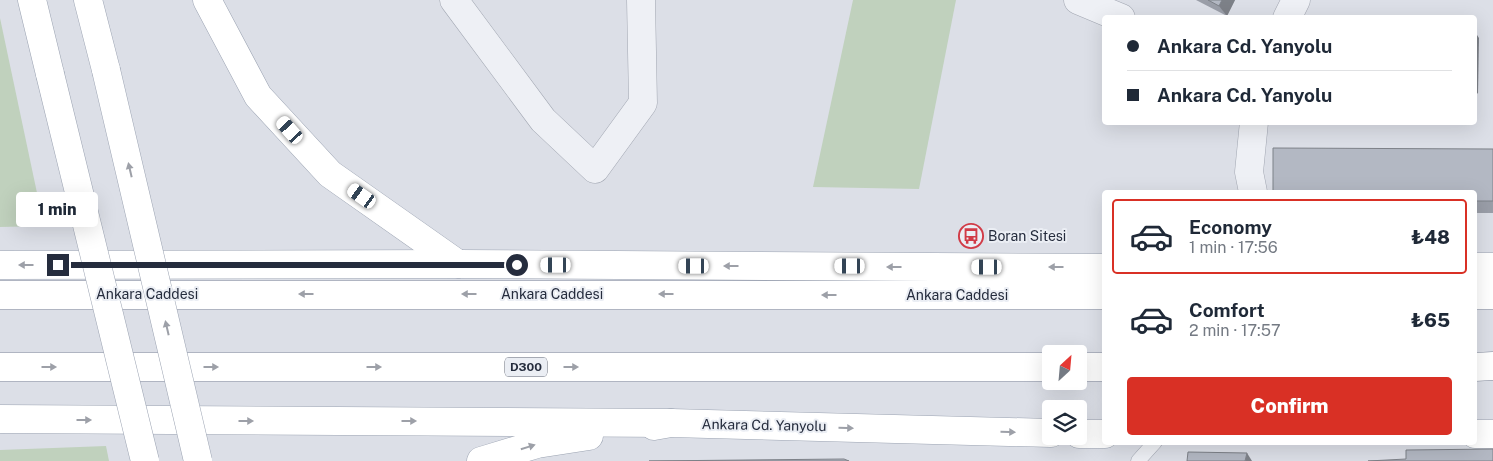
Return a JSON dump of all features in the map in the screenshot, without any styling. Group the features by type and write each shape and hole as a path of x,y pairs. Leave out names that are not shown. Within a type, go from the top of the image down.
{"main road":[{"path":"32,0 145,461"},
{"path":"88,0 198,461"},
{"path":"207,0 258,96 330,174 458,264"},
{"path":"0,265 458,264 1102,268"},
{"path":"1477,267 1493,267"},
{"name":"Ankara Caddesi","path":"0,295 1102,295"},
{"path":"1477,295 1493,295"},
{"name":"D300","path":"0,366 1042,367"},
{"path":"1477,366 1493,366"},
{"path":"1088,367 1102,367"},
{"path":"0,419 671,423"},
{"name":"Ankara Cd. Yanyolu","path":"481,461 537,444 671,423 1042,433"},
{"path":"1087,434 1102,434"},
{"path":"1477,434 1493,434"}],"street":[{"path":"454,0 543,120 596,169 643,103 641,0"},
{"path":"1078,0 1114,15"},
{"path":"1288,15 1296,0"},
{"path":"1253,190 1249,172 1254,125"}],"lane":[{"path":"1138,461 1152,445"}],"green space":[{"path":"853,0 956,0 919,189 813,187"},
{"path":"0,18 44,226 0,227"},
{"path":"106,446 109,461 0,461 0,450"}],"building":[{"path":"1208,0 1222,0 1219,6"},
{"path":"1273,148 1493,149 1493,201 1477,201 1477,190 1273,190"},
{"path":"1493,449 1493,461 1368,461 1406,459 1406,450"},
{"path":"1188,452 1247,453 1245,461 1187,461"},
{"path":"844,459 849,461 649,461"}],"place":[{"name":"Boran Sitesi","path":"971,236"}],"route":[{"path":"58,265 517,265"}]}
